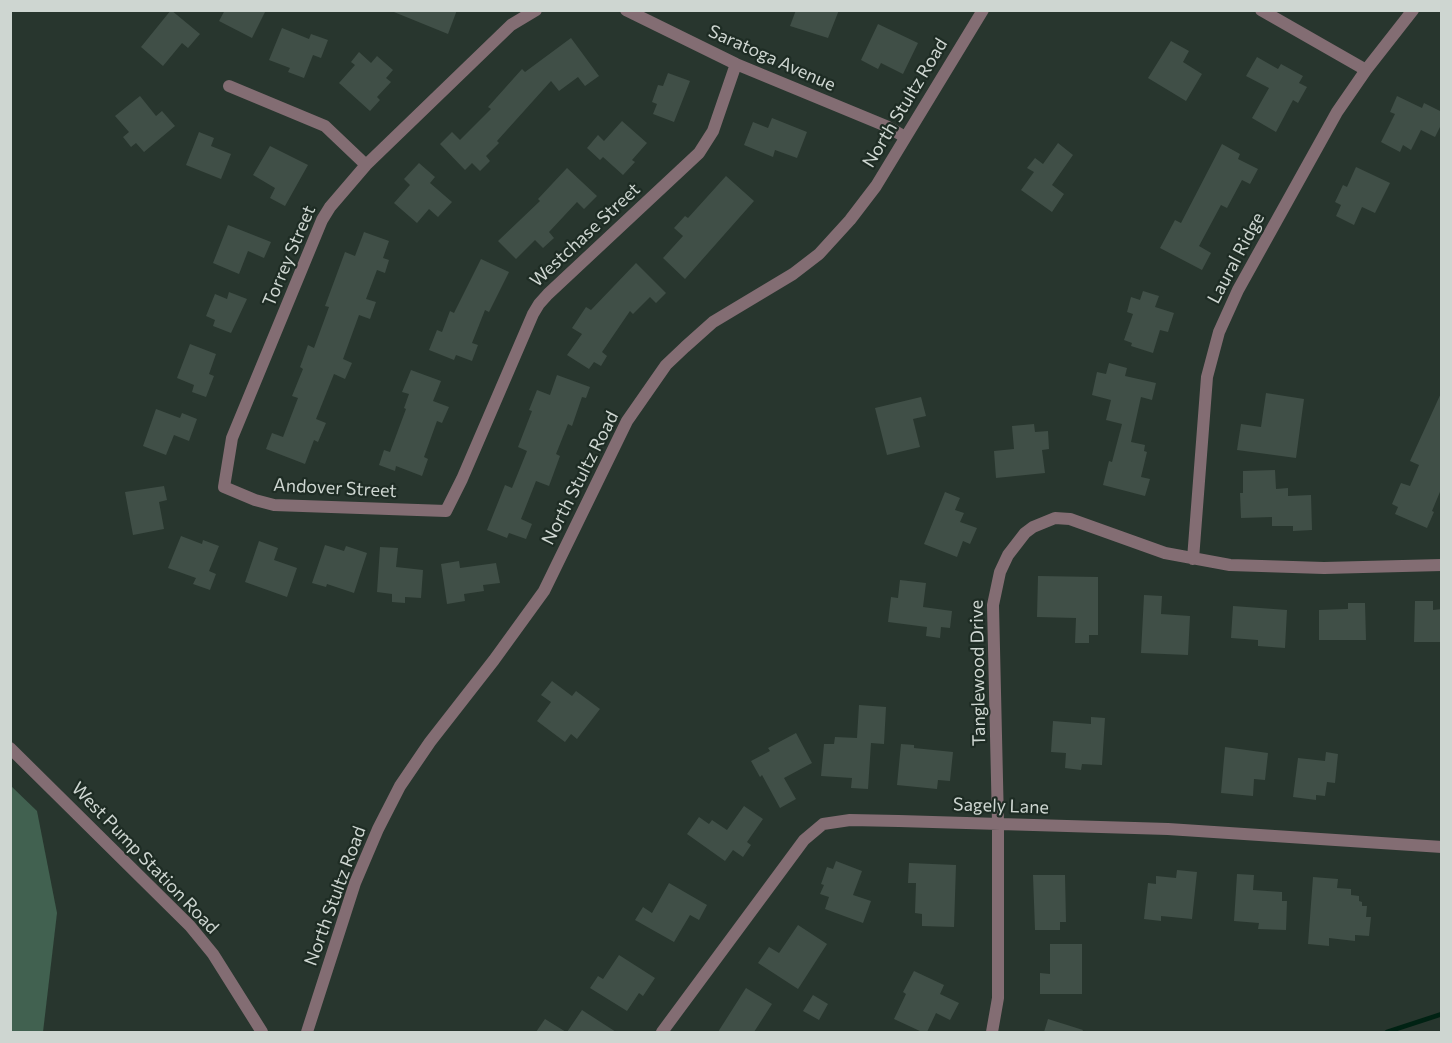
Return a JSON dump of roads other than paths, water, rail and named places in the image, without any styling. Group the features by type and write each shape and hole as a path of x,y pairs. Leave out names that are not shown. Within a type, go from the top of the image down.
{"street":[{"name":"Saratoga Avenue","path":"626,10 736,64 886,126 905,137"},
{"name":"North Stultz Road","path":"307,1032 356,883 378,829 400,786 430,742 544,591 627,421 666,365 713,322 793,274 819,254 850,220 876,186 983,10"},
{"path":"1261,10 1366,70"},
{"name":"Laural Ridge","path":"1193,559 1207,377 1219,332 1238,290 1337,112 1366,70 1413,10"},
{"name":"Torrey Street","path":"224,487 232,438 322,219 339,195 366,165 527,12"},
{"name":"Westchase Street","path":"446,511 462,480 539,304 699,153 713,131 736,64"},
{"path":"229,86 325,126 366,165"},
{"name":"Andover Street","path":"224,487 274,505 446,511"},
{"name":"Tanglewood Drive","path":"992,1032 998,998 998,823 993,605 1000,572 1024,533 1055,518 1070,519 1165,553 1230,565 1324,568 1442,565"},
{"name":"West Pump Station Road","path":"10,748 190,927 213,954 262,1032"},
{"name":"Sagely Lane","path":"662,1032 804,840 823,824 850,820 1168,829 1442,847"}],"waterway":[{"path":"1387,1032 1442,1014"}]}
